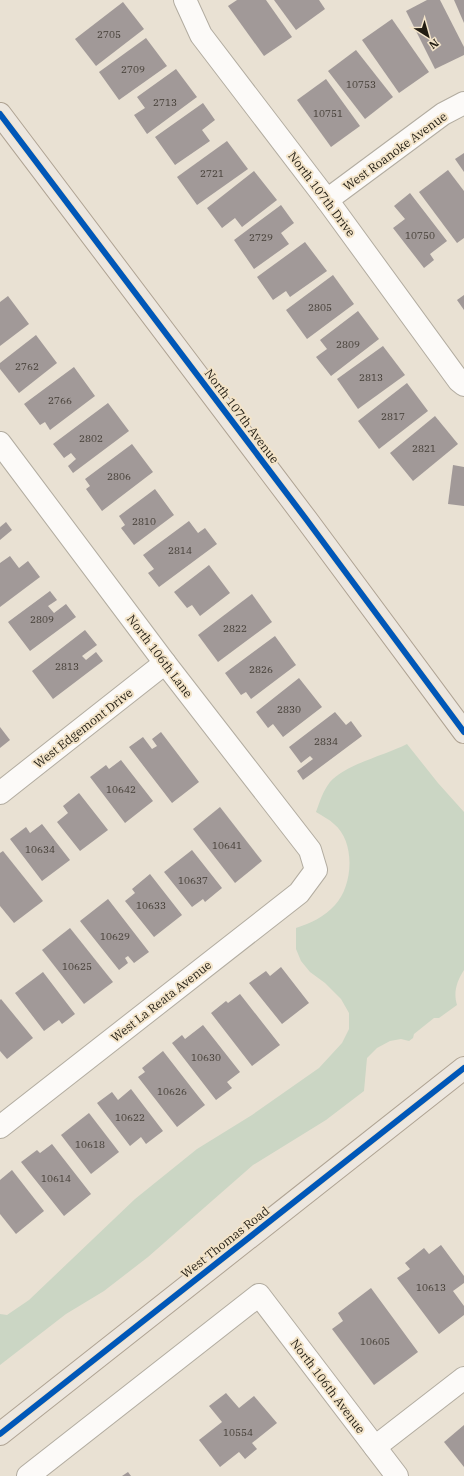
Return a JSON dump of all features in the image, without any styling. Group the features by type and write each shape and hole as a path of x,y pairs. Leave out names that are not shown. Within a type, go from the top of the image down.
{"main road":[{"name":"North 107th Avenue","path":"0,114 306,519 464,732"},
{"name":"West Thomas Road","path":"0,1434 464,1068"}],"street":[{"name":"North 107th Drive","path":"185,0 201,35 327,200 459,381 464,385"},
{"name":"West Roanoke Avenue","path":"327,200 443,114 464,103"},
{"name":"North 106th Lane","path":"0,443 165,663 310,850 316,870"},
{"name":"West Edgemont Drive","path":"0,793 165,663"},
{"name":"West La Reata Avenue","path":"0,1127 299,893 316,870"},
{"name":"North 106th Avenue","path":"28,1476 259,1295 397,1476"},
{"path":"375,1447 464,1378"}],"green space":[{"path":"407,744 438,783 464,812 464,970 456,987 455,996 457,1005 439,1018 434,1018 414,1034 413,1038 409,1041 401,1039 390,1041 377,1048 367,1058 364,1091 326,1120 253,1165 148,1257 104,1291 66,1314 0,1365 0,1314 7,1315 29,1300 135,1199 197,1149 252,1115 319,1068 342,1043 349,1029 349,1013 341,999 325,983 310,972 301,961 296,949 296,928 317,919 335,905 346,887 350,864 346,842 341,832 332,822 316,812 325,789 337,776 356,765"}],"building":[{"path":"237,0 266,0 292,37 264,56 228,6"},
{"path":"274,0 319,0 325,9 296,30"},
{"path":"427,0 440,0 464,47 464,55 435,69 406,11"},
{"path":"454,0 464,0 464,23"},
{"path":"123,2 144,29 96,66 75,39"},
{"path":"392,19 429,72 399,93 362,40"},
{"path":"146,38 167,66 119,100 99,72"},
{"path":"356,50 393,97 365,119 328,71"},
{"path":"176,69 197,97 147,134 134,115 145,108 137,97"},
{"path":"326,79 360,126 331,147 297,100"},
{"path":"203,103 215,120 202,130 210,141 175,165 155,137"},
{"path":"227,141 248,169 197,205 177,177"},
{"path":"464,153 464,172 455,159"},
{"path":"448,170 464,191 464,238 457,243 419,192"},
{"path":"254,171 277,200 242,227 235,218 222,228 207,208"},
{"path":"410,193 447,241 430,254 434,260 424,268 393,228 405,219 394,206"},
{"path":"281,205 294,223 281,233 289,244 254,269 234,240"},
{"path":"305,242 327,271 290,297 286,291 273,300 257,277"},
{"path":"333,275 354,304 307,339 286,310"},
{"path":"464,295 464,310 457,300"},
{"path":"8,296 29,324 0,346 0,302"},
{"path":"358,311 379,339 331,376 316,357 327,349 320,340"},
{"path":"36,335 57,363 19,393 0,369 0,363"},
{"path":"383,346 405,375 358,409 337,379"},
{"path":"74,367 95,396 50,430 45,422 40,425 24,404"},
{"path":"407,383 428,411 379,449 358,421"},
{"path":"108,403 129,431 73,473 68,466 76,459 71,453 64,458 53,444"},
{"path":"435,416 458,444 413,481 390,453"},
{"path":"132,444 153,472 102,511 86,489 90,486 85,479"},
{"path":"453,465 464,467 464,506 448,504"},
{"path":"155,489 174,515 134,545 121,528 125,525 119,516"},
{"path":"189,521 198,533 205,528 217,544 159,587 148,573 154,569 143,555"},
{"path":"6,522 12,530 0,540 0,527"},
{"path":"10,556 19,568 28,561 40,577 0,607 0,563"},
{"path":"209,565 230,593 200,616 192,605 187,608 174,592"},
{"path":"50,591 57,600 48,606 54,613 66,604 76,617 30,651 8,622"},
{"path":"252,594 272,622 218,662 198,635"},
{"path":"85,630 97,645 82,656 86,660 96,652 103,661 53,699 32,671"},
{"path":"275,636 296,665 251,699 246,692 241,695 225,673"},
{"path":"299,678 322,707 283,737 273,724 268,728 256,712"},
{"path":"335,712 346,725 351,721 362,736 303,780 297,771 313,759 310,756 301,763 289,747"},
{"path":"0,727 10,740 0,748"},
{"path":"161,732 199,782 172,803 129,747 143,737 152,749 157,746 152,739"},
{"path":"121,760 153,801 125,823 90,777 106,765 109,769"},
{"path":"79,793 108,830 80,851 57,822 68,813 63,806"},
{"path":"220,807 262,861 235,883 193,829"},
{"path":"42,824 70,860 42,881 10,839 26,827 30,833"},
{"path":"192,850 222,888 205,902 203,899 192,907 164,872"},
{"path":"3,851 43,901 14,923 0,906 0,853"},
{"path":"150,874 182,915 154,937 125,901 135,893 132,889"},
{"path":"108,899 149,952 134,963 128,956 125,958 128,963 119,970 80,921"},
{"path":"70,928 113,982 84,1004 42,950"},
{"path":"281,967 309,1003 282,1024 249,983 266,971 270,976"},
{"path":"43,972 75,1014 62,1024 59,1020 44,1031 15,993"},
{"path":"240,994 280,1045 252,1066 211,1013 226,1001 228,1003"},
{"path":"1,999 33,1038 7,1059 0,1051"},
{"path":"203,1025 240,1072 227,1082 232,1088 216,1100 172,1043 182,1035 185,1039"},
{"path":"163,1051 205,1105 177,1127 138,1077 145,1072 142,1068"},
{"path":"131,1089 163,1131 146,1144 141,1137 130,1146 97,1103 112,1092 118,1100"},
{"path":"89,1113 119,1152 91,1174 61,1135"},
{"path":"52,1144 91,1194 64,1216 21,1162 37,1150 40,1153"},
{"path":"12,1170 44,1211 16,1234 0,1214 0,1180"},
{"path":"441,1245 464,1276 464,1283 453,1291 464,1306 464,1315 439,1334 397,1278 410,1269 405,1263 424,1248 429,1254"},
{"path":"371,1288 418,1352 374,1385 332,1329 343,1321 338,1313"},
{"path":"226,1393 239,1408 254,1396 277,1423 252,1443 257,1449 245,1459 239,1452 220,1467 199,1440 222,1422 209,1406"},
{"path":"464,1425 464,1467 444,1442"},
{"path":"128,1472 131,1476 122,1476"}],"cycle path":[{"path":"0,114 306,519 464,732"},
{"path":"0,1434 464,1068"}]}
